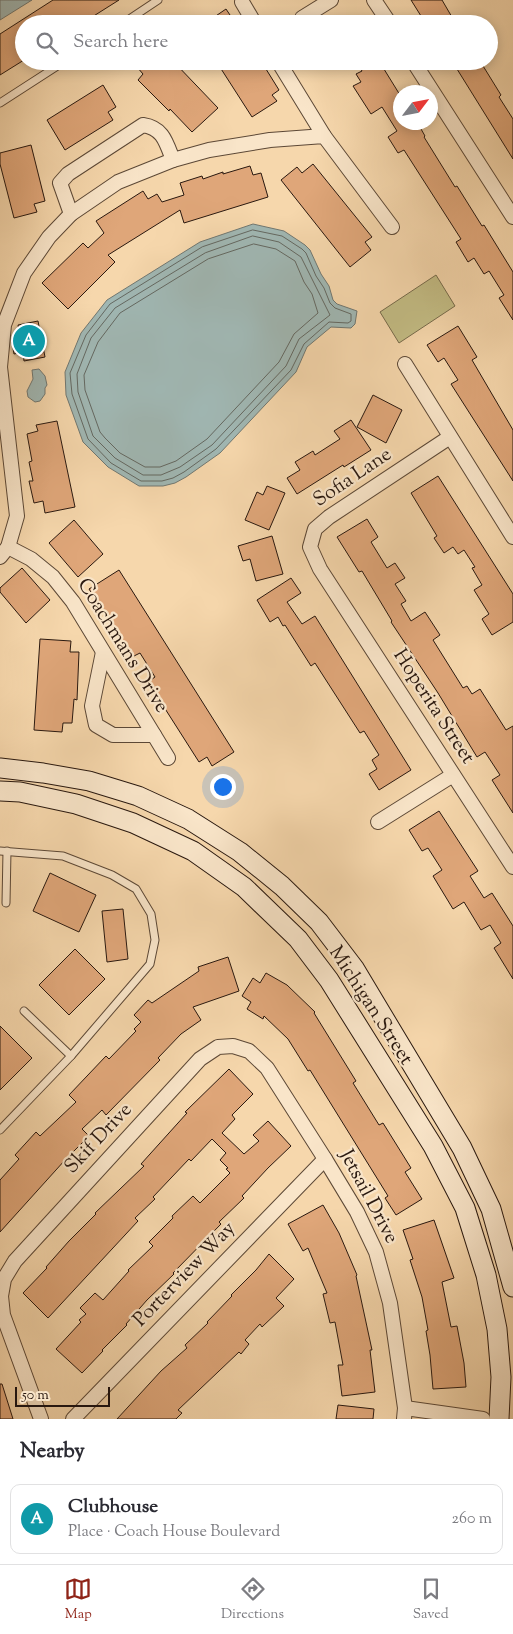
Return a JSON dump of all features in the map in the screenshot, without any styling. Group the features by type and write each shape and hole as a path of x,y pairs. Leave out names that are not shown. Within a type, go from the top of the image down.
{"street":[{"path":"307,15 330,0"},
{"path":"374,0 384,15"},
{"path":"242,2 250,15"},
{"path":"284,70 324,136 392,227"},
{"path":"420,70 513,217"},
{"path":"71,214 60,183 68,174 143,125 153,127 164,138 173,160"},
{"path":"4,552 17,516 4,432 0,367 6,304 24,273 49,237 71,214 118,182 173,160 210,150 270,140 324,136"},
{"path":"405,364 513,537"},
{"name":"Sofia Lane","path":"320,569 310,547 315,529 328,517 450,437"},
{"name":"Coachmans Drive","path":"4,552 31,559 53,577 73,602 168,758"},
{"name":"Hoperita Street","path":"320,569 513,867"},
{"path":"103,652 92,706 96,725 113,735 154,735"},
{"name":"Michigan Street","path":"0,768 90,781 138,796 188,819 240,852 282,886 319,922 354,968 462,1148 491,1209 513,1287"},
{"path":"378,822 453,775"},
{"name":"Michigan Street","path":"0,791 20,792 76,804 133,824 193,851 244,887 298,939 329,980 433,1146 465,1208 486,1275 497,1329 501,1377 499,1419"},
{"name":"Skif Drive","path":"41,1419 4,1315 1,1296 4,1279 14,1261 200,1059 218,1047 233,1046 249,1051 267,1068"},
{"name":"Jetsail Drive","path":"267,1068 357,1212 376,1252 390,1304 398,1353 404,1414"},
{"name":"Porterview Way","path":"73,1419 325,1158"},
{"path":"404,1414 483,1419"}],"lane":[{"path":"136,15 158,0"},
{"path":"0,103 50,70"},
{"path":"0,1130 72,1056 150,964 155,940 151,914 136,890 112,875 63,856 4,851 6,903"},
{"path":"24,1011 72,1056"}],"shaded area":[{"path":"436,275 455,306 399,343 380,312"}],"water":[{"path":"0,0 32,0 0,20"},
{"path":"253,224 284,231 305,245 310,250 329,286 333,300 337,304 357,311 355,324 351,328 331,327 307,347 296,372 220,453 175,483 163,486 139,486 108,467 83,442 66,395 65,372 81,333 107,300 200,242"},
{"path":"39,369 45,376 47,385 45,394 40,401 35,402 28,397 27,391 33,379 32,370"}],"building":[{"path":"53,0 119,0 95,15 30,15"},
{"path":"411,0 442,0 451,15 420,15"},
{"path":"226,9 230,15 217,15"},
{"path":"15,24 15,66 0,75 0,34"},
{"path":"140,70 182,70 218,108 192,132 138,80 143,74"},
{"path":"222,70 267,70 279,90 272,95 277,101 252,117"},
{"path":"361,70 385,70 394,85 393,125 382,107 371,114 353,86 361,82 356,74"},
{"path":"458,70 486,70 513,119 513,159"},
{"path":"103,85 116,107 108,112 113,120 65,150 47,120"},
{"path":"422,130 455,187 457,186 482,226 484,225 513,272 513,320 499,298 504,295 489,271 484,274 474,258 468,262 456,242 461,239 404,150 398,153 388,137 397,131"},
{"path":"31,145 45,201 34,204 37,212 14,218 0,164 0,153"},
{"path":"313,164 372,237 365,242 371,250 350,267 281,180 297,167 302,173"},
{"path":"250,166 253,175 261,173 268,197 184,223 180,210 108,255 115,262 68,309 42,283 83,243 88,248 104,233 96,221 143,191 148,199 157,194 162,202 184,195 180,183 202,176 203,179"},
{"path":"38,321 45,357 24,361 23,352 14,354 12,342 21,340 18,325"},
{"path":"458,326 477,357 472,360 513,430 513,481 451,384 458,380 444,358 438,362 427,345"},
{"path":"373,395 402,410 386,443 357,427"},
{"path":"351,420 371,450 297,494 287,478 300,470 295,462 313,451 315,455 340,439 334,431"},
{"path":"57,421 75,507 45,513 43,501 34,503 29,481 33,481 29,462 32,461 27,434 38,431 36,425"},
{"path":"438,476 513,594 513,622 492,635 482,619 489,614 474,590 482,585 472,568 475,567 464,550 458,554 453,547 444,553 434,538 437,536 411,493"},
{"path":"267,486 285,493 269,530 245,520 257,492 263,495"},
{"path":"367,519 378,537 371,542 387,568 395,563 405,578 395,584 406,601 401,604 411,621 425,612 440,635 433,640 463,688 467,686 472,694 480,689 506,730 513,726 513,813 492,780 500,775 485,752 477,757 391,622 362,571 359,572 337,537"},
{"path":"74,520 103,554 78,577 49,543"},
{"path":"272,536 283,574 256,581 250,559 243,561 238,546"},
{"path":"22,568 50,600 26,623 0,592 0,588"},
{"path":"119,570 234,752 212,766 207,757 199,762 148,682 155,677 140,653 132,657 89,589"},
{"path":"291,578 301,593 287,602 302,624 315,616 411,770 379,790 369,774 377,769 372,760 379,755 364,731 360,733 315,663 311,666 285,625 283,626 278,617 270,622 257,600"},
{"path":"40,639 71,641 70,652 79,652 77,700 74,699 72,723 63,723 62,732 34,730"},
{"path":"439,811 478,871 470,876 484,898 492,893 513,926 513,979 494,948 501,943 490,925 481,930 464,902 453,909 433,876 442,870 428,848 422,851 409,830"},
{"path":"50,873 96,895 79,932 33,911"},
{"path":"123,909 128,959 107,962 102,911"},
{"path":"75,949 105,979 69,1015 39,985"},
{"path":"228,957 239,991 193,1007 201,1020 181,1034 158,1058 160,1060 106,1115 102,1110 82,1129 89,1136 0,1232 0,1180 19,1159 15,1155 36,1132 40,1136 76,1102 69,1095 106,1056 109,1059 136,1031 134,1029 141,1022 134,1015 148,1000 152,1003 199,971 198,967"},
{"path":"266,973 287,985 315,1012 356,1081 353,1083 379,1125 383,1123 411,1168 405,1172 422,1199 396,1215 385,1198 388,1196 310,1070 308,1071 288,1039 264,1016 263,1019 247,1009 251,1002 242,996 253,978 260,983"},
{"path":"0,1026 32,1058 0,1090"},
{"path":"229,1069 253,1094 232,1115 235,1119 222,1133 244,1154 259,1141 253,1135 268,1121 291,1146 242,1196 244,1198 219,1222 221,1224 147,1300 127,1325 82,1373 56,1349 86,1314 80,1308 95,1293 103,1300 128,1270 153,1246 149,1242 173,1218 172,1216 193,1196 200,1203 230,1173 220,1160 226,1153 212,1139 191,1161 189,1159 153,1197 155,1199 135,1218 138,1221 48,1318 23,1293 95,1213 144,1166 141,1164 187,1113 185,1112"},
{"path":"323,1205 339,1233 357,1275 372,1350 370,1350 375,1392 342,1396 338,1365 343,1365 335,1322 330,1323 323,1294 327,1293 308,1248 303,1251 288,1224"},
{"path":"434,1220 454,1278 442,1282 451,1327 457,1326 464,1363 466,1387 433,1389 426,1331 428,1330 422,1297 410,1260 413,1259 403,1230"},
{"path":"269,1254 294,1279 276,1298 284,1306 262,1327 260,1324 245,1340 249,1344 241,1354 239,1352 178,1410 182,1413 176,1419 117,1419 161,1371 187,1348 185,1345 208,1323"},
{"path":"0,1384 2,1384 13,1419 0,1419"},
{"path":"338,1405 374,1409 373,1419 336,1419"}],"place":[{"name":"Clubhouse","path":"29,341"}]}
